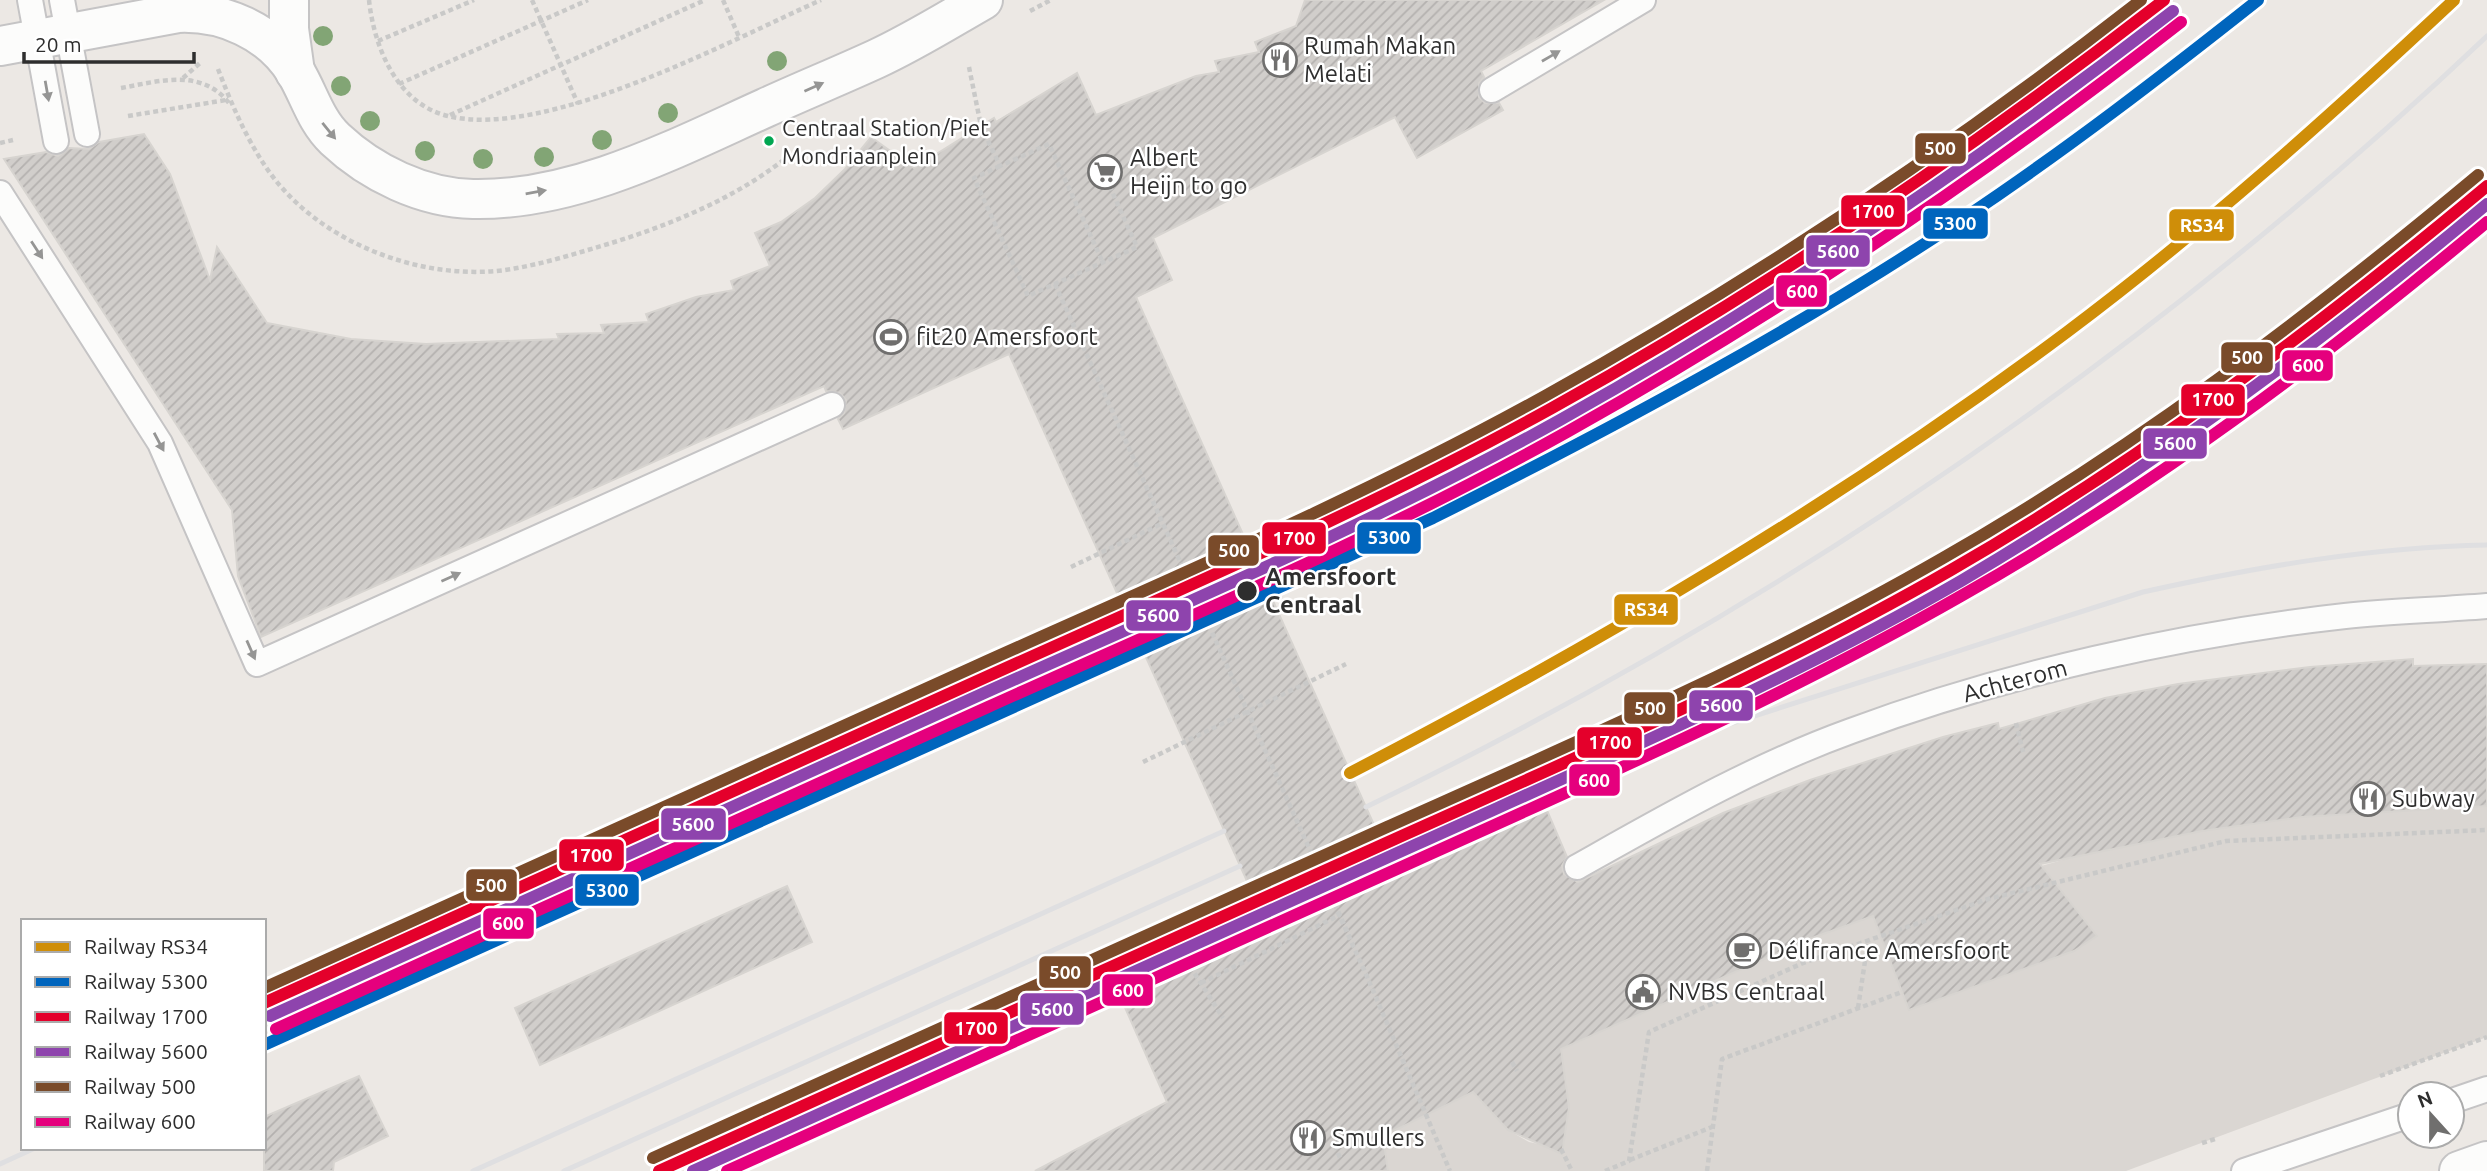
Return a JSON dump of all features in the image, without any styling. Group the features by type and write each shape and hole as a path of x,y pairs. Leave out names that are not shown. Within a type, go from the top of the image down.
{"street":[{"path":"289,0 289,29 295,72"},
{"path":"0,46 56,24 204,12 253,32 278,50 295,72 311,108 333,138 368,166 433,193 472,199 506,197 584,181 638,164 879,58 983,0"},
{"path":"2459,1171 2487,1161"}],"lane":[{"path":"30,0 56,24 87,134"},
{"path":"1492,90 1643,0"},
{"path":"56,24 56,141"},
{"path":"0,193 160,443 257,664 832,405"},
{"name":"Achterom","path":"1577,867 1718,788 1851,731 2005,682 2160,645 2344,616 2487,607"},
{"path":"2466,1096 2487,1089"},
{"path":"2244,1171 2396,1120"}],"path":[{"path":"369,0 378,41 399,84 422,105 448,116 512,117 578,104 821,0"},
{"path":"378,41 474,0"},
{"path":"532,0 578,104"},
{"path":"399,84 588,0"},
{"path":"448,116 705,0"},
{"path":"723,0 739,37"},
{"path":"968,62 981,126 1000,166"},
{"path":"1103,263 1049,144 974,177 1028,296 1103,263 1137,247 1110,187"},
{"path":"1055,284 1349,936"},
{"path":"1071,566 1161,524"},
{"path":"1143,762 1346,664"},
{"path":"1629,1161 1649,1032 1802,963 1988,899 2226,841 2487,831"},
{"path":"1328,888 1450,1171"},
{"path":"1201,983 1340,915"},
{"path":"1858,1008 1868,941"},
{"path":"1181,952 1223,1018"},
{"path":"1706,1171 1722,1059 1902,992"},
{"path":"1513,1062 1517,1071"},
{"path":"1605,1171 1712,1126"},
{"path":"1335,1144 1340,1158"},
{"path":"1561,1149 1572,1171"}],"shaded area":[{"path":"1077,73 1172,280 1136,298 1379,835 1445,806 1457,831 1742,966 1836,928 1933,896 2099,850 2487,777 2487,1037 2126,1171 1388,1171 1385,1155 1199,946 1188,921 1252,892 1009,354 994,119 996,121","holes":["2084,944 2074,951 1909,1010 1895,973","1560,1065 1566,1081 1569,1107 1561,1149 1529,1142 1508,1130 1479,1097"]}],"building":[{"path":"1305,0 1604,0 1481,71 1484,77 1479,83 1479,97 1485,103 1499,103 1503,110 1417,158 1395,117 1153,238 1172,280 1136,297 1379,836 1445,806 1456,831 1540,794 1567,857 1562,866 1564,874 1578,882 1723,813 1810,780 1943,737 1998,723 1999,729 2105,698 2178,684 2310,667 2413,659 2413,666 2487,664 2487,806 2302,817 2202,831 2040,864 2097,936 2074,951 1909,1010 1873,916 1812,938 1561,1049 1569,1107 1562,1154 1508,1130 1473,1092 1383,1136 1388,1171 1035,1171 1167,1102 1115,985 1199,946 1188,921 1252,892 1009,354 843,429 838,419 844,413 846,400 840,393 826,391 824,386 261,637 238,576 232,510 4,159 46,152 58,156 69,148 89,149 99,142 144,134 170,174 210,280 217,247 267,323 351,339 426,344 559,339 557,334 604,333 601,325 649,322 646,314 696,297 734,290 731,281 770,266 755,233 781,222 815,198 845,169 871,137 914,168 994,118 996,122 1077,73 1096,115 1196,76 1219,72 1215,61 1259,52 1255,42 1296,26"},
{"path":"787,886 812,942 540,1065 515,1008"},
{"path":"359,1076 388,1136 334,1162 333,1171 264,1171 266,1116"}],"railway":[{"path":"1366,807 1519,730 1668,647 1814,559 1956,465 2095,366 2230,261 2360,151 2487,36"},
{"path":"1451,820 1582,771 2143,592 2228,574 2357,554 2487,545"},
{"path":"473,1171 1224,831"},
{"path":"564,1171 1240,866"},
{"path":"0,1164 31,1150"}],"rail line":[{"name":"500","path":"266,987 1263,537 1476,433 1623,352 1851,210 1998,108 2141,0"},
{"name":"1700","path":"266,1002 1266,551 1482,446 1711,315 1866,216 2017,111 2164,0"},
{"name":"5300","path":"266,1044 1433,518 1569,449 1769,339 1900,260 2039,166 2258,0"},
{"name":"RS34","path":"1350,773 1536,673 1718,567 1807,512 1982,394 2118,293 2217,213 2454,0"},
{"name":"5600","path":"270,1016 1274,563 1489,458 1640,374 1797,278 2025,122 2173,11"},
{"name":"600","path":"276,1029 1281,576 1497,470 1647,386 1882,239 2034,133 2181,22"},
{"name":"500","path":"653,1158 1598,732 1738,666 1875,596 2014,516 2152,426 2350,279 2478,175"},
{"name":"1700","path":"659,1171 1606,744 1746,678 1883,608 2022,528 2160,437 2294,340 2487,186"},
{"name":"5600","path":"693,1171 1622,752 1760,687 1895,618 2030,539 2166,450 2361,306 2487,204"},
{"name":"600","path":"727,1171 1624,766 1760,702 1895,633 2031,555 2167,467 2298,373 2487,222"}],"place":[{"name":"Rumah Makan Melati","path":"1280,60"},
{"name":"Centraal Station/Piet Mondriaanplein","path":"769,141"},
{"name":"Albert Heijn to go","path":"1105,172"},
{"name":"fit20 Amersfoort","path":"891,337"},
{"name":"Amersfoort Centraal","path":"1247,591"},
{"name":"Subway","path":"2368,799"},
{"name":"Délifrance Amersfoort","path":"1744,951"},
{"name":"NVBS Centraal","path":"1643,992"},
{"name":"Smullers","path":"1308,1138"}]}
